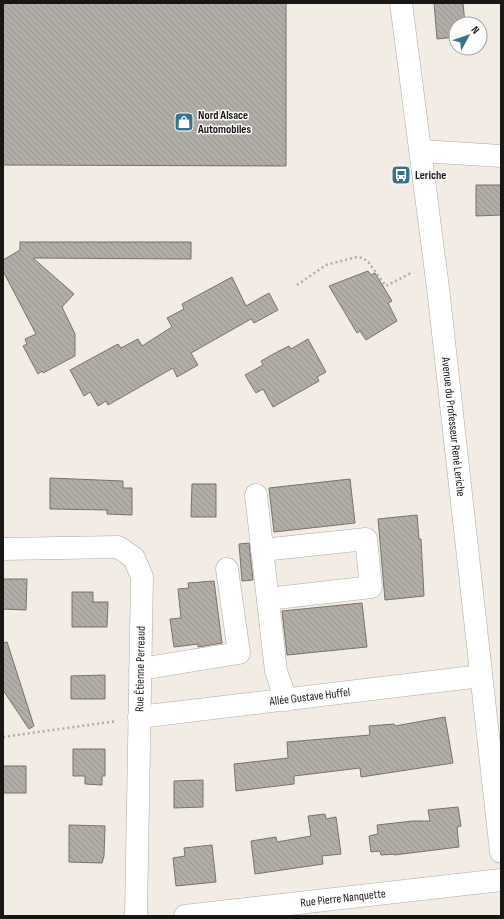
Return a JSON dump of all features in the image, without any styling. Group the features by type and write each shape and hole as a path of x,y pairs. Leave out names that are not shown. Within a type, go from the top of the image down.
{"street":[{"name":"Avenue du Professeur René Leriche","path":"401,3 421,151 501,852"},
{"path":"421,151 501,156"},
{"path":"256,495 276,671 286,700"},
{"path":"262,550 366,539 371,587 268,599"},
{"name":"Rue Étienne Perreaud","path":"3,549 118,547 134,558 142,577 136,916"},
{"path":"140,669 239,653 227,569"},
{"name":"Allée Gustave Huffel","path":"139,718 482,676"},
{"name":"Rue Pierre Nanquette","path":"185,916 501,880"}],"path":[{"path":"297,285 326,264 357,257 363,258 369,263 386,286 417,270"},
{"path":"3,737 139,718"}],"building":[{"name":"Nord Alsace Automobiles","path":"3,3 286,3 286,166 3,165"},
{"path":"434,3 463,3 464,16 448,16 448,38 437,39"},
{"path":"476,185 501,185 501,215 476,216"},
{"path":"20,242 191,242 191,259 33,258 74,294 62,307 75,334 75,356 43,373 42,371 38,374 23,346 27,344 25,339 36,334 3,271 3,260 20,250"},
{"path":"368,271 371,275 375,273 392,301 388,303 397,321 366,340 360,331 357,333 329,286"},
{"path":"232,277 246,306 269,293 278,310 254,323 251,319 191,353 198,365 177,377 173,368 108,405 106,401 98,406 90,392 84,396 70,370 118,344 121,348 138,339 142,346 172,327 167,318 184,309 182,304"},
{"path":"308,339 326,372 317,377 319,381 273,407 263,389 256,393 245,375 263,365 261,361 289,346 291,349"},
{"path":"50,478 123,481 123,488 132,488 132,515 107,514 107,510 50,509"},
{"path":"350,479 355,523 274,532 269,488"},
{"path":"192,484 216,484 216,517 191,517"},
{"path":"417,515 419,539 421,539 424,596 385,600 378,519"},
{"path":"249,543 253,580 242,581 239,544"},
{"path":"3,579 27,579 26,610 3,609"},
{"path":"214,581 222,643 198,647 198,644 174,647 170,619 181,618 178,589 189,588 188,583"},
{"path":"72,592 93,592 93,602 108,602 107,627 72,627"},
{"path":"362,603 367,647 287,655 282,611"},
{"path":"7,642 34,726 29,729 3,690 3,643"},
{"path":"105,675 105,699 71,699 71,676"},
{"path":"445,717 453,763 361,777 360,768 294,776 294,784 236,791 234,764 288,758 287,742 370,735 369,726 394,724 395,726"},
{"path":"73,749 105,749 105,776 102,776 102,785 85,784 85,776 73,776"},
{"path":"3,766 26,766 26,793 3,793"},
{"path":"203,780 203,807 174,808 174,781"},
{"path":"458,807 461,826 457,827 459,847 394,855 381,855 380,851 371,852 369,836 378,834 377,825 413,821 430,821 428,810"},
{"path":"325,814 326,819 336,817 341,854 322,856 323,864 255,874 251,841 276,837 277,842 311,836 308,816"},
{"path":"69,825 105,826 104,856 102,863 69,862"},
{"path":"212,845 216,882 176,886 173,858 185,856 184,848"}],"place":[{"name":"Nord Alsace Automobiles","path":"184,122"},
{"name":"Leriche","path":"401,175"}]}
